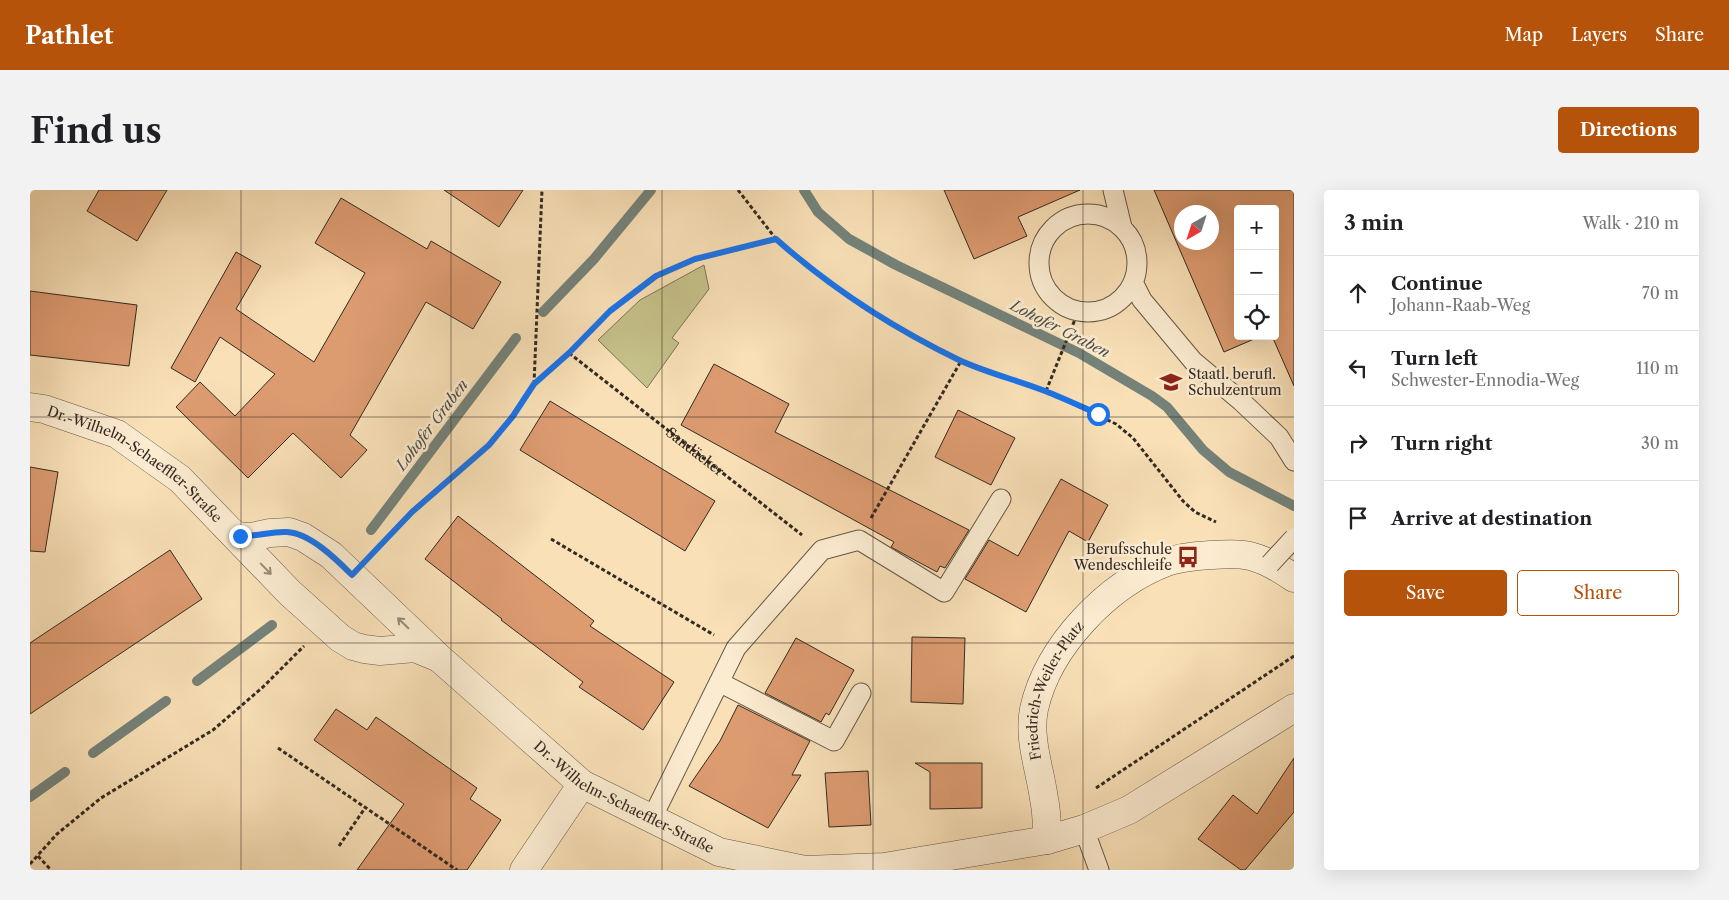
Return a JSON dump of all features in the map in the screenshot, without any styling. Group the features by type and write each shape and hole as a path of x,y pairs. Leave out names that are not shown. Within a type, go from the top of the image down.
{"street":[{"name":"Dr.-Wilhelm-Schaeffler-Straße","path":"30,407 44,409 117,434 180,479 263,566 323,625 353,646 380,651 416,648 438,657"},
{"name":"Dr.-Wilhelm-Schaeffler-Straße","path":"233,533 250,537 289,532 304,537 331,555 438,657 582,784 719,852 804,870 884,868 1047,840"},
{"name":"Friedrich-Weiler-Platz","path":"1047,840 1044,798 1032,732 1034,710 1041,685 1052,662 1066,641 1088,617 1125,584 1168,561 1188,557 1227,554 1250,556 1270,564 1294,578"},
{"path":"1047,840 1084,829 1129,810 1294,708"},
{"path":"524,870 582,784"}],"lane":[{"path":"1113,190 1122,227 1132,241 1137,257 1136,274 1129,290 1118,302 1103,310 1078,312 1069,309 1053,298 1043,283 1039,267 1040,250 1048,234 1057,224 1072,216 1088,214 1106,217 1122,227"},
{"path":"1133,282 1142,300 1193,361 1242,401 1279,437 1294,461"},
{"path":"652,818 736,648 822,550 859,540 944,592 1001,499"},
{"path":"1270,564 1294,538"},
{"path":"719,682 834,741 861,693"},
{"path":"1084,829 1099,870"}],"path":[{"path":"534,384 542,190"},
{"path":"738,190 776,239 803,263 864,308 960,361 1046,391 1116,424 1138,443 1183,501"},
{"path":"352,575 412,512 489,445 513,416 534,384 569,353 610,311 656,276 695,259 776,239"},
{"path":"1046,391 1078,312"},
{"name":"Sandäcker","path":"569,353 822,550"},
{"path":"859,540 960,361"},
{"path":"551,539 736,648"},
{"path":"30,864 57,834 102,798 213,730 263,687 298,653 323,625"},
{"path":"1092,790 1294,656"},
{"path":"278,748 457,870"},
{"path":"339,846 366,808"},
{"path":"38,856 51,870"}],"shaded area":[{"path":"704,265 709,289 672,338 679,343 647,388 598,340 640,300"}],"building":[{"path":"99,190 167,190 137,241 87,211"},
{"path":"444,190 523,190 499,227"},
{"path":"944,190 1080,190 1018,217 1027,236 974,259"},
{"path":"1154,190 1294,190 1294,386 1274,340 1279,340 1279,205 1234,205 1234,340 1252,340 1224,352 1180,250 1219,250 1219,205 1174,205 1174,236"},
{"path":"341,198 427,249 431,241 501,282 473,329 426,302 350,435 367,450 341,478 293,433 248,478 176,407 200,382 235,416 275,374 220,337 195,382 171,368 236,252 261,266 236,309 314,362 365,273 315,243"},
{"path":"30,291 137,305 129,366 30,355"},
{"path":"714,364 789,404 775,432 969,530 945,568 940,566 937,572 909,557 891,547 894,542 681,425"},
{"path":"550,401 715,501 685,551 520,450"},
{"path":"958,410 1015,438 991,485 935,457"},
{"path":"30,467 58,472 45,552 30,551"},
{"path":"1061,479 1108,505 1088,542 1069,531 1026,612 965,579 989,540 1018,556"},
{"path":"458,516 594,621 590,626 674,682 643,730 579,687 583,682 425,559"},
{"path":"170,550 202,599 30,714 30,643"},
{"path":"912,637 965,638 963,704 911,702"},
{"path":"796,638 854,670 829,715 826,713 821,722 765,693"},
{"path":"738,705 810,741 792,775 801,775 768,828 689,786 720,741"},
{"path":"336,709 367,730 376,717 477,788 470,799 501,820 467,870 357,870 404,804 314,740"},
{"path":"1294,758 1294,812 1245,870 1241,870 1198,839 1233,795 1257,814"},
{"path":"915,763 982,763 982,808 930,809 930,772"},
{"path":"868,771 871,825 829,827 825,773"}],"waterway":[{"name":"Lohofer Graben","path":"543,312 594,259 651,190"},
{"name":"Lohofer Graben","path":"804,190 818,212 849,239 896,265 1079,353 1152,396 1167,407 1203,450 1229,472 1294,506"},
{"name":"Lohofer Graben","path":"371,530 516,338"},
{"name":"Lohofer Graben","path":"197,681 272,625"},
{"name":"Lohofer Graben","path":"93,753 166,701"},
{"name":"Lohofer Graben","path":"30,797 65,772"}],"place":[{"name":"Staatl. berufl. Schulzentrum","path":"1171,382"},
{"name":"Berufsschule Wendeschleife","path":"1188,557"}],"route":[{"path":"240,536 250,537 289,532 304,537 331,555 352,575 412,512 489,445 513,416 534,384 569,353 610,311 656,276 695,259 776,239 803,263 864,308 960,361 1046,391 1098,414"}]}
